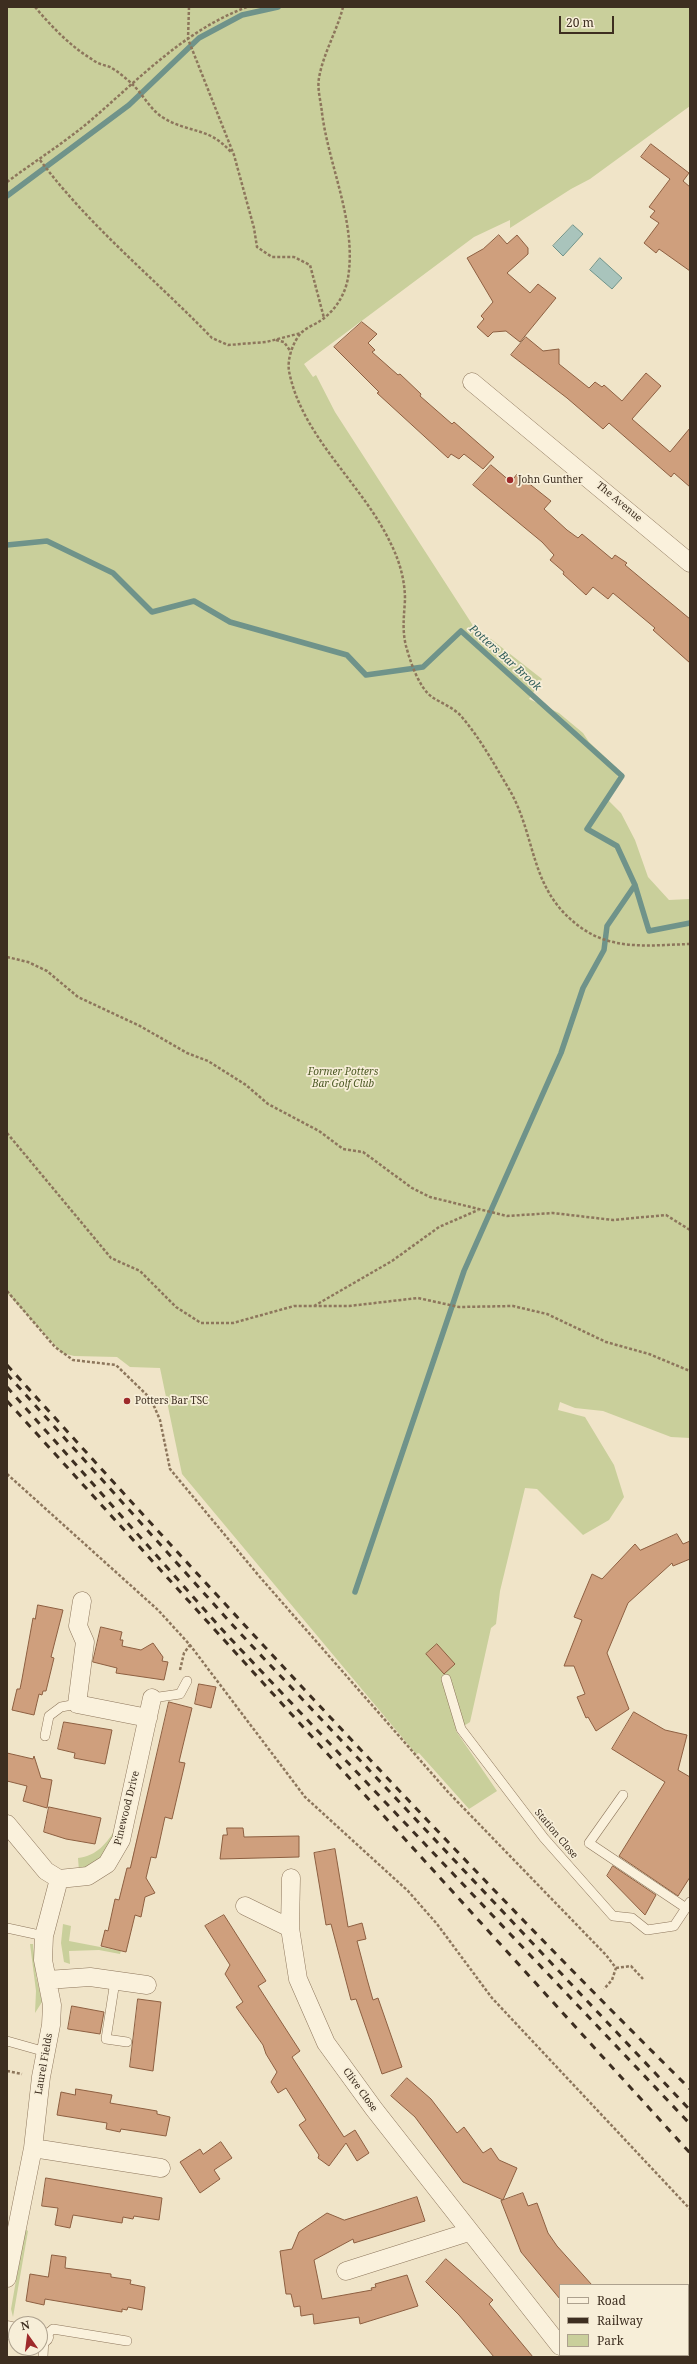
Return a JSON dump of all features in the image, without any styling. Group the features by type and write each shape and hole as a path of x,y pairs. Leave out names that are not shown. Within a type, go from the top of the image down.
{"street":[{"name":"The Avenue","path":"472,382 690,563"},
{"path":"82,1602 78,1626 85,1642 77,1704 148,1718"},
{"name":"Pinewood Drive","path":"59,1879 88,1876 107,1864 114,1855 121,1840 152,1698"},
{"path":"7,1824 46,1871 59,1879"},
{"name":"Clive Close","path":"291,1878 290,1928 298,1980 326,2043 469,2232 559,2345"},
{"name":"Laurel Fields","path":"7,2278 32,2148 41,2077 46,2052 52,2005 43,1960 44,1936 59,1879"},
{"path":"245,1906 290,1928"},
{"path":"47,1980 90,1977 146,1985"},
{"path":"32,2148 161,2168"},
{"path":"346,2271 469,2232"}],"lane":[{"name":"Station Close","path":"446,1679 461,1729 544,1838 613,1916 632,1918 647,1930 674,1926 688,1905"},
{"path":"152,1698 180,1694 187,1680"},
{"path":"45,1736 49,1716 61,1707 77,1704"},
{"path":"622,1795 588,1843 688,1905"},
{"path":"7,1928 44,1936"},
{"path":"115,1981 106,2039 127,2042"},
{"path":"7,2041 46,2052"},
{"path":"48,2332 53,2329 127,2341"}],"path":[{"path":"35,7 53,29 74,47 94,61 112,68 132,84 160,116 175,124 211,134 222,142 234,155"},
{"path":"189,7 188,39 234,155 254,228 257,247 272,257 294,257 310,265 324,319"},
{"path":"7,182 40,160 89,122 132,84 207,25 247,7"},
{"path":"40,160 63,191 114,244 212,338 228,345 276,339 301,333 324,319 340,302 348,279 349,238 324,126 318,80 343,7"},
{"path":"301,333 291,352 288,368 295,390 314,431 355,484 374,513 392,546 402,573 405,599 402,618 407,647 421,682 428,695 459,714 488,754 516,802 539,874 553,902 584,930 619,945 690,944"},
{"path":"276,339 284,342 291,352"},
{"path":"7,957 28,962 47,972 78,997 140,1026 187,1053 208,1061 246,1085 268,1104 319,1132 343,1149 362,1152 412,1188 430,1197 507,1216 553,1213 613,1220 666,1215 690,1230"},
{"path":"7,1133 83,1227 111,1258 140,1271 176,1307 201,1323 233,1323 294,1306 349,1306 418,1298 442,1302 459,1307 513,1306 547,1314 606,1342 649,1354 690,1371"},
{"path":"314,1306 392,1261 439,1227 479,1209"},
{"path":"7,1291 55,1346 73,1360 116,1365 150,1399 160,1420 170,1469 259,1576 448,1792 606,1955 616,1968"},
{"path":"7,1474 158,1610 190,1645 305,1796 408,1892 437,1924 492,1998 690,2210"},
{"path":"616,1968 631,1966 642,1979"},
{"path":"604,1989 612,1980 616,1968"},
{"path":"7,2071 22,2074"}],"green space":[{"name":"Former Potters Bar Golf Club","path":"7,7 690,7 690,106 590,179 571,189 510,228 510,220 474,237 304,364 313,377 316,375 335,412 481,638 491,639 542,679 529,699 559,713 583,733 589,742 617,768 618,779 609,801 621,813 635,840 648,877 669,900 690,899 690,1438 671,1437 603,1411 575,1408 560,1402 558,1410 585,1417 614,1465 624,1497 609,1520 583,1535 537,1489 525,1488 500,1591 496,1624 491,1628 470,1722 456,1731 497,1791 469,1809 419,1753 416,1754 182,1474 160,1368 130,1367 117,1357 74,1356 62,1353 7,1293"},
{"path":"116,1828 106,1856 79,1871 78,1858 91,1855 96,1852 105,1844"},
{"path":"63,1924 71,1926 69,1941 121,1951 120,1954 99,1950 69,1951 70,1964 64,1962 61,1943"},
{"path":"30,1944 33,1944 36,1975 42,2002 35,2013 36,1991"},
{"path":"25,2229 28,2231 13,2316 11,2309"}],"water":[{"path":"573,225 583,234 563,256 553,246"},
{"path":"600,258 622,278 612,289 590,270"}],"building":[{"path":"651,144 689,173 683,181 690,187 690,271 659,249 656,253 644,243 659,223 650,217 655,211 649,207 670,179 641,157"},
{"path":"499,235 507,244 517,235 528,248 528,254 507,273 530,293 538,284 556,298 520,342 506,331 493,332 488,337 477,327 484,319 481,316 493,302 467,258 483,249"},
{"path":"362,322 377,334 368,343 375,350 372,352 398,375 400,374 421,394 420,396 452,424 454,422 494,457 483,469 464,454 459,459 451,454 448,458 377,393 379,392 334,347"},
{"path":"526,337 543,351 559,349 559,364 589,388 595,382 602,387 604,385 622,401 646,373 661,386 632,419 670,452 690,428 690,487 674,473 671,477 609,423 603,429 567,398 511,355"},
{"path":"491,465 511,482 517,474 551,501 544,509 567,530 578,538 582,534 612,559 615,555 627,563 625,565 690,619 690,663 653,630 655,628 613,593 608,599 593,587 586,595 550,560 554,555 542,542 473,485"},
{"path":"677,1534 683,1544 690,1541 690,1559 673,1566 672,1563 628,1603 607,1653 629,1709 596,1731 588,1717 586,1718 577,1697 585,1694 574,1666 564,1666 582,1620 574,1617 592,1574 602,1579 635,1544 640,1550"},
{"path":"38,1605 63,1610 51,1657 54,1658 46,1691 43,1691 42,1695 39,1694 34,1715 12,1710 17,1689 20,1689 33,1618 35,1619"},
{"path":"101,1627 122,1632 120,1640 123,1640 122,1646 141,1650 153,1643 163,1657 162,1661 168,1662 164,1680 116,1673 117,1668 93,1662"},
{"path":"437,1644 455,1664 444,1674 426,1654"},
{"path":"199,1684 216,1687 211,1708 195,1704"},
{"path":"169,1702 192,1708 179,1762 185,1763 172,1819 165,1817 156,1858 151,1857 146,1878 155,1893 145,1897 141,1917 135,1915 126,1952 101,1946 105,1930 108,1931 115,1899 119,1900 127,1868 130,1868"},
{"path":"634,1712 665,1730 687,1735 678,1770 690,1777 690,1877 678,1896 619,1856 665,1782 612,1749"},
{"path":"64,1722 112,1730 105,1764 74,1758 75,1753 58,1749"},
{"path":"7,1753 33,1759 34,1756 41,1778 52,1780 47,1808 23,1801 27,1786 7,1781"},
{"path":"49,1807 101,1818 95,1844 66,1839 44,1832"},
{"path":"227,1828 243,1828 244,1837 299,1836 299,1857 220,1859 223,1835 227,1835"},
{"path":"335,1849 348,1927 362,1923 366,1939 357,1941 367,1979 373,2000 378,1998 402,2067 382,2074 356,1999 351,2000 331,1924 326,1925 314,1853"},
{"path":"613,1866 656,1895 645,1915 607,1876"},
{"path":"224,1915 266,1981 258,1986 300,2051 292,2057 344,2137 355,2130 369,2153 357,2161 346,2143 329,2166 318,2158 319,2155 299,2125 306,2120 286,2088 278,2093 271,2082 277,2072 266,2054 263,2045 236,2007 243,2002 225,1974 230,1965 205,1926"},
{"path":"138,1999 161,2002 153,2071 130,2067"},
{"path":"72,2006 104,2012 100,2034 68,2029"},
{"path":"407,2078 431,2099 457,2133 464,2127 483,2153 491,2148 499,2160 517,2168 503,2200 463,2182 415,2117 391,2096"},
{"path":"76,2089 112,2095 110,2103 157,2111 157,2114 170,2117 166,2136 121,2129 120,2132 106,2129 107,2123 57,2115 61,2092 75,2095"},
{"path":"221,2142 232,2158 214,2170 220,2179 200,2193 180,2162 200,2149 203,2154"},
{"path":"46,2178 162,2198 159,2220 134,2216 133,2219 123,2217 122,2223 73,2215 70,2228 55,2225 58,2208 42,2206"},
{"path":"523,2193 528,2206 537,2203 548,2233 557,2246 591,2284 559,2284 559,2298 521,2252 501,2201"},
{"path":"417,2197 425,2221 354,2243 353,2239 314,2260 322,2299 372,2290 371,2288 376,2287 375,2284 407,2275 418,2306 360,2324 359,2317 314,2324 313,2314 301,2316 300,2306 294,2307 291,2294 286,2294 280,2251 292,2249 299,2232 327,2213 344,2220"},
{"path":"52,2255 66,2257 65,2268 111,2274 111,2277 131,2280 130,2284 145,2287 142,2310 128,2307 127,2310 122,2309 122,2312 45,2299 44,2305 26,2301 30,2274 48,2277"},
{"path":"446,2259 493,2300 489,2304 533,2357 494,2357 459,2315 426,2282"}],"waterway":[{"path":"7,196 129,105 199,38 242,15 278,7"},
{"name":"Potters Bar Brook","path":"7,545 47,541 113,573 152,612 194,601 230,622 347,655 366,675 423,667 461,631 622,776 587,829 617,846 635,885 649,931 690,923"},
{"path":"355,1592 464,1271 561,1053 583,988 604,950 607,926 635,885"}],"railway":[{"path":"7,1365 344,1732 515,1912 690,2089"},
{"path":"7,1374 238,1631 690,2110"},
{"path":"7,1387 227,1635 690,2124"},
{"path":"7,1401 690,2153"}],"place":[{"name":"John Gunther","path":"510,480"},
{"name":"Potters Bar TSC","path":"127,1401"}]}
